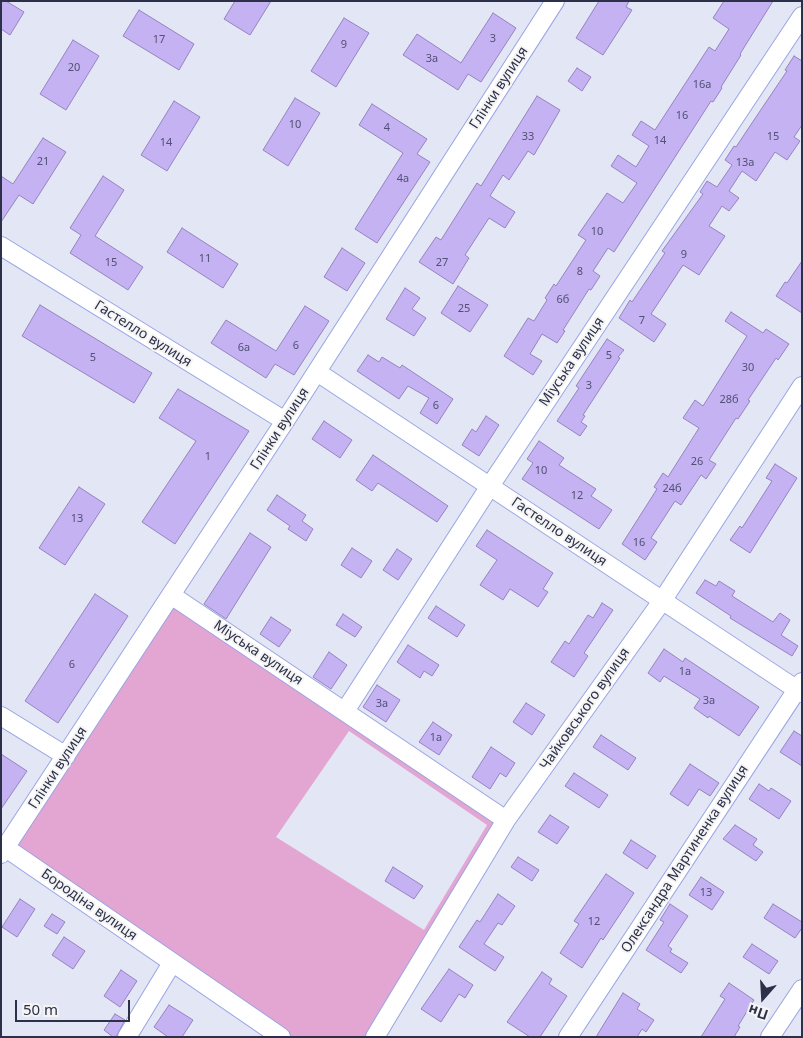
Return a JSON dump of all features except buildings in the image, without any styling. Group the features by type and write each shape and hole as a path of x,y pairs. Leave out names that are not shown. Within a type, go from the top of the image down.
{"street":[{"name":"Глінки вулиця","path":"3,851 317,372 555,1"},
{"name":"Міуська вулиця","path":"345,711 490,486 802,16"},
{"name":"Гастелло вулиця","path":"1,246 285,421"},
{"name":"Гастелло вулиця","path":"317,372 662,601 800,688"},
{"name":"Чайковського вулиця","path":"375,1037 506,820 662,601 802,386"},
{"name":"Міуська вулиця","path":"171,595 506,820"},
{"name":"Олександра Мартиненка вулиця","path":"568,1037 800,688"},
{"path":"1,716 66,756"},
{"name":"Бородіна вулиця","path":"3,851 281,1037"},
{"path":"127,1037 172,963"},
{"path":"770,1037 802,988"}],"shaded area":[{"path":"172,601 500,821 370,1037 290,1037 11,847","holes":["349,731 487,825 424,930 276,837"]}]}
